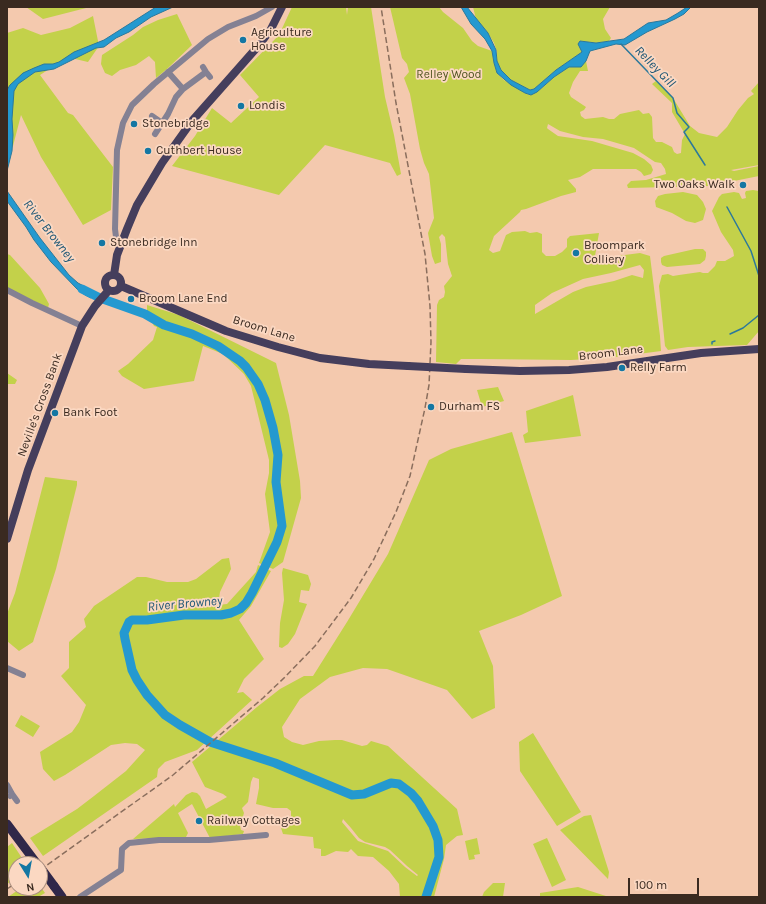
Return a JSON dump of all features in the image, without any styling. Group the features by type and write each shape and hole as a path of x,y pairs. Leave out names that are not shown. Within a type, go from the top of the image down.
{"highway":[{"path":"7,824 32,856"},
{"path":"48,878 62,897"}],"main road":[{"path":"114,275 117,255 121,243 138,205 162,163 192,121 272,29 282,7"},
{"path":"114,275 120,279 120,286 114,291 109,290 105,281 107,277 114,275"},
{"name":"Broom Lane","path":"120,286 226,331 271,346 320,358 369,364 520,371 569,370 607,367 701,353 759,349"},
{"name":"Neville's Cross Bank","path":"7,539 10,517 82,326 95,306 109,290"}],"street":[{"path":"121,243 116,237 115,229 117,150 120,133 127,113 132,105 168,72 208,39 219,32 256,16 272,7"},
{"path":"168,72 183,90"},
{"path":"155,134 168,114 176,97 207,72"},
{"path":"152,116 162,123"},
{"path":"7,290 82,326"},
{"path":"7,668 23,674"},
{"path":"7,785 11,795 17,801"},
{"path":"80,897 121,870 122,849 129,843 159,840 209,840 266,835"}],"green space":[{"path":"26,7 90,7 43,19"},
{"path":"292,7 346,7 347,15 348,7 371,7 385,97 401,174 397,176 390,163 325,145 279,195 172,166 195,136 212,108 231,123 259,97 240,75 279,35"},
{"name":"Relley Wood","path":"390,7 439,7 463,28 472,41 478,46 492,51 497,73 504,80 530,95 542,88 554,77 569,67 579,67 586,61 588,71 580,71 573,82 569,93 571,97 586,107 580,112 581,116 585,119 603,117 614,119 620,114 639,110 643,114 649,113 652,117 653,138 656,142 662,142 672,147 674,152 677,154 681,153 682,140 685,134 672,112 672,103 652,84 656,81 673,98 690,126 699,133 717,137 727,127 748,98 754,94 751,91 759,82 759,165 731,170 734,171 759,166 759,176 709,186 628,188 627,185 631,181 646,180 666,174 665,169 661,163 655,162 634,148 603,139 583,137 560,131 548,124 547,128 558,136 592,141 633,153 644,159 651,165 653,170 651,174 644,176 636,169 593,169 580,177 568,180 576,189 576,192 521,210 494,236 489,250 493,253 500,251 506,235 512,232 525,231 542,234 542,252 546,256 555,256 562,252 567,247 567,239 570,236 599,233 595,256 617,256 640,253 650,256 661,351 608,358 571,360 461,359 456,364 436,362 437,305 439,300 444,297 444,286 452,276 448,264 445,237 442,234 439,237 441,244 441,262 435,264 432,256 428,233 434,218 429,174 420,149 410,94 404,78 409,72 407,64 402,58","holes":["640,265 644,270 643,278 632,275 614,281 586,287 573,292 535,314 535,305 552,293 583,279"]},
{"path":"473,7 610,7 603,19 605,29 611,38 609,41 596,43 580,41 582,52 556,70 534,89 530,90 511,80 501,70 497,61 497,52 494,43 476,19"},
{"path":"177,14 192,45 167,69 156,78 155,62 149,56 136,65 120,70 112,76 105,73 101,64 102,55 143,27"},
{"path":"93,16 99,46 88,62 71,58 40,75 68,113 73,115 113,167 111,210 83,225 41,157 21,115 13,146 7,157 7,33 23,28 41,35 70,28"},
{"path":"746,191 759,191 759,331 747,345 688,347 668,350 665,346 659,286 662,275 668,274 673,276 700,272 708,273 715,266 717,261 725,261 734,256 733,250 721,232 712,211 722,194 734,192 739,193 742,199 746,198"},
{"path":"683,192 697,195 703,202 706,209 703,220 695,223 686,221 672,213 656,207 655,201 658,196"},
{"path":"695,249 703,249 706,252 705,260 700,264 667,267 662,265 661,258 664,256"},
{"path":"7,254 10,255 40,288 49,304 48,308 7,288"},
{"path":"147,305 179,315 276,363 289,415 300,481 301,498 283,562 273,569 259,563 270,532 265,494 269,473 269,460 251,386 244,374 223,354 203,346 194,381 144,389 122,376 118,371 128,364 153,340 157,327 154,326 147,312"},
{"path":"7,373 17,380 15,384 7,384"},
{"path":"498,387 504,401 482,407 477,390"},
{"path":"573,395 581,436 525,443 523,435 528,432 526,411"},
{"path":"512,432 562,596 521,615 479,631 493,666 495,708 472,719 447,690 387,669 363,668 330,677 300,699 282,727 284,737 292,742 303,745 319,741 342,740 362,746 367,745 371,741 388,746 457,809 463,835 457,836 446,845 434,897 400,897 399,884 389,871 373,857 358,856 351,849 348,852 336,851 325,856 321,856 321,849 314,848 313,837 283,834 281,828 284,827 289,821 291,811 287,808 273,808 256,804 259,779 253,777 248,802 242,808 244,813 240,826 241,830 244,831 243,834 210,838 192,804 178,813 188,833 186,837 133,839 174,804 175,807 186,795 192,792 197,793 200,796 206,809 227,797 205,787 192,762 280,689 304,676 313,676 388,554 429,460 451,449","holes":["343,819 359,838 365,842 385,847 390,850 418,875 417,876 405,867 388,851 358,841 342,822"]},
{"path":"45,477 77,481 77,485 56,569 33,642 19,651 7,641 7,614 15,593"},
{"path":"229,558 231,569 220,592 218,605 227,604 256,572 258,565 271,571 251,606 239,620 264,659 244,679 237,693 243,692 252,700 197,750 165,762 158,769 157,777 43,856 30,838 77,809 94,796 126,771 145,750 137,744 125,743 111,745 54,781 43,769 40,752 72,732 79,722 86,705 61,676 69,668 69,642 86,627 84,619 94,606 137,577 146,577 167,582 188,582 196,579 222,559"},
{"path":"283,568 308,575 311,584 309,591 301,590 299,602 307,604 295,634 288,644 282,648 279,647 280,623 284,600"},
{"path":"21,715 40,726 33,737 15,726"},
{"path":"533,733 581,812 557,826 520,771 519,742"},
{"path":"591,815 609,872 608,879 560,830 584,816"},
{"path":"477,838 480,854 474,855 475,859 469,860 465,841"},
{"path":"547,838 566,880 552,887 533,844"},
{"path":"12,843 21,856 8,856 7,884 7,847"},
{"path":"493,883 505,883 503,897 482,897 484,892"},
{"path":"578,887 609,897 540,897 540,893"},
{"path":"9,896 40,896 38,897 8,897"}],"water":[{"path":"156,7 173,7 151,17 104,47 96,48 54,69 35,72 18,84 14,91 12,151 7,171 7,90 10,85 23,73 44,64 59,62 74,52 104,40"},
{"path":"461,7 467,7 488,33 496,50 497,61 501,70 511,80 530,90 534,89 556,70 582,52 578,44 580,41 596,43 624,39 648,23 666,20 687,7 691,7 684,14 647,32 625,45 616,44 590,51 586,61 581,67 569,67 531,95 511,85 497,73 492,51 485,39 471,24"},
{"path":"7,191 40,238 69,275 78,283 95,292 91,298 77,289 51,262 7,201"}],"waterway":[{"name":"Relley Gill","path":"621,44 673,98 677,113 689,127 684,132 705,165"},
{"name":"Relley Gill","path":"727,207 751,251 759,276"},
{"name":"River Browney","path":"82,289 100,298 145,314 164,325 192,334 218,346 240,361 258,384 265,400 273,428 278,455 276,482 282,526 277,542 246,603 240,609 221,615 184,615 147,620 132,620 129,622 124,633 132,670 137,680 147,695 165,715 210,742 275,763 352,795 364,794 391,783 399,784 411,793 418,801 433,826 438,840 439,857 426,897"},
{"name":"Relley Gill","path":"730,334 743,328 759,315"},
{"name":"Relley Gill","path":"712,344 712,342 715,341"}],"railway":[{"path":"48,864 173,775 263,698 315,646 351,598 374,559 396,512 410,476 429,385 431,342 430,306 425,254 396,103 381,7"}],"place":[{"name":"Agriculture House","path":"243,40"},
{"name":"Londis","path":"241,106"},
{"name":"Stonebridge","path":"134,124"},
{"name":"Cuthbert House","path":"148,151"},
{"name":"Two Oaks Walk","path":"743,185"},
{"name":"Stonebridge Inn","path":"102,243"},
{"name":"Broompark Colliery","path":"576,253"},
{"name":"Broom Lane End","path":"131,299"},
{"name":"Relly Farm","path":"622,368"},
{"name":"Durham FS","path":"431,407"},
{"name":"Bank Foot","path":"55,413"},
{"name":"Railway Cottages","path":"199,821"}]}
